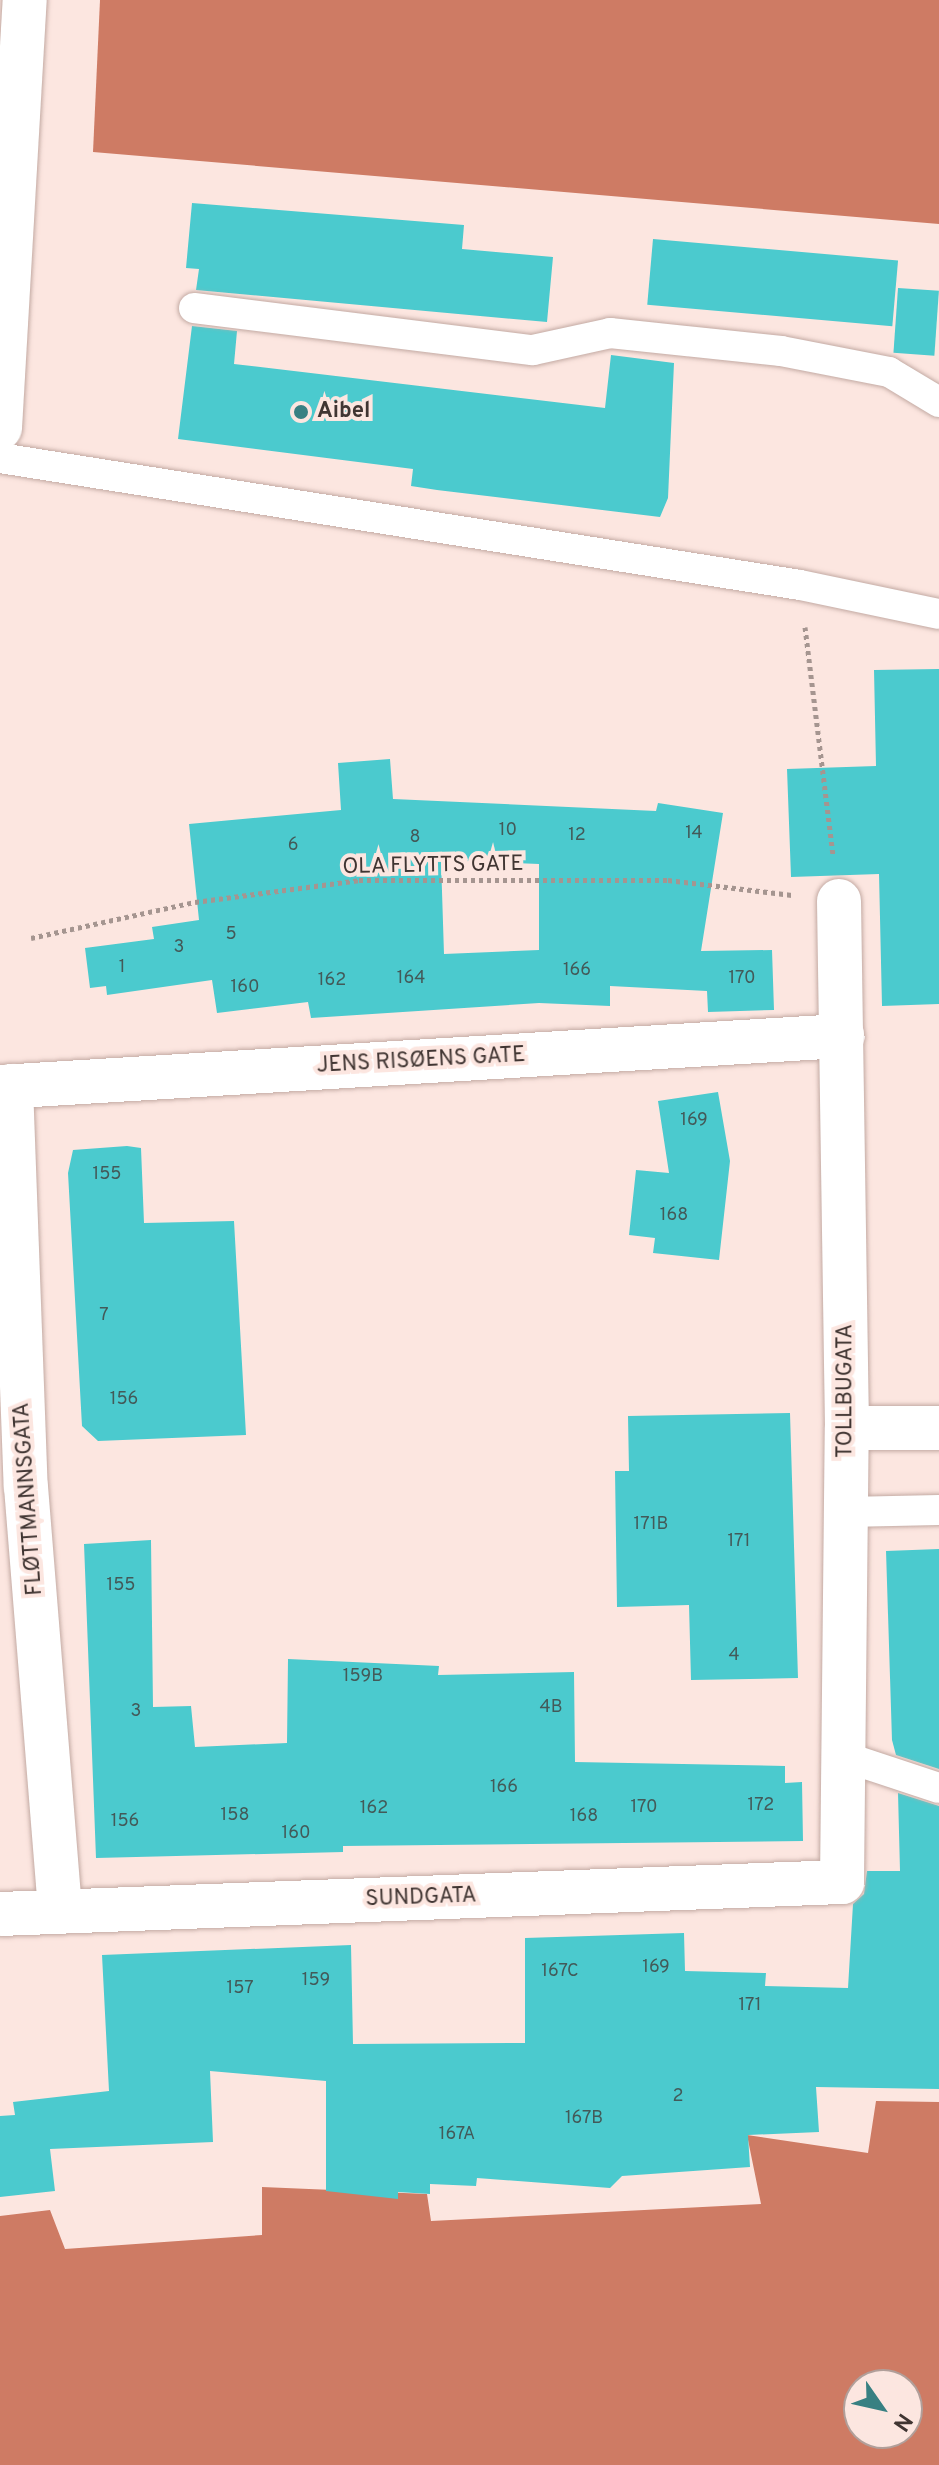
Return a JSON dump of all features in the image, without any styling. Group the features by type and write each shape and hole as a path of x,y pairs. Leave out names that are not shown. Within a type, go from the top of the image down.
{"street":[{"path":"0,428 25,0"},
{"name":"TOLLBUGATA","path":"839,901 847,1428 842,1882"},
{"name":"JENS RISØENS GATE","path":"4,1081 842,1036"},
{"name":"FLØTTMANNSGATA","path":"4,1081 13,1488 60,1912"},
{"path":"847,1428 939,1428"},
{"name":"SUNDGATA","path":"0,1914 842,1882"}],"lane":[{"path":"194,308 533,350 610,333 781,351 889,372 939,402"},
{"path":"0,458 800,585 939,614"},
{"path":"846,1512 939,1510"},
{"path":"842,1756 939,1788"}],"path":[{"path":"800,585 839,901"},
{"name":"OLA FLYTTS GATE","path":"31,938 195,902 359,880 668,880 839,901"}],"shaded area":[{"path":"100,0 939,0 939,224 93,152"},
{"path":"876,2101 939,2102 939,2465 0,2465 0,2216 50,2210 65,2249 262,2235 262,2187 427,2194 431,2221 761,2204 747,2135 868,2153"}],"building":[{"path":"192,203 464,225 462,249 553,257 547,322 196,290 199,269 186,268"},
{"path":"653,239 898,260 892,326 647,305"},
{"path":"898,288 939,291 934,356 893,353"},
{"path":"192,326 237,331 234,364 605,408 611,355 674,363 668,498 660,517 411,486 413,469 178,439"},
{"path":"939,669 939,1004 882,1006 879,874 791,877 787,769 876,766 874,670"},
{"path":"390,759 393,799 656,811 658,803 723,813 701,951 772,950 774,1010 708,1012 707,991 610,986 610,1006 539,1003 311,1018 308,1002 217,1013 212,980 107,995 106,986 90,988 85,948 154,939 152,927 199,920 189,824 341,810 338,763","holes":["441,860 539,864 539,950 444,954"]},
{"path":"718,1092 730,1161 719,1260 653,1253 655,1238 629,1235 636,1170 669,1173 658,1101"},
{"path":"127,1146 141,1148 144,1223 234,1221 246,1435 98,1441 82,1426 68,1173 73,1150"},
{"path":"790,1413 798,1678 691,1680 689,1605 617,1607 615,1471 629,1471 628,1416"},
{"path":"151,1540 153,1707 191,1706 195,1747 287,1743 288,1659 439,1666 438,1675 574,1672 575,1762 785,1766 785,1783 802,1782 803,1841 343,1846 343,1852 96,1858 84,1544"},
{"path":"939,1549 939,1769 896,1755 892,1740 886,1551"},
{"path":"898,1793 939,1806 939,2089 816,2087 819,2132 748,2135 750,2167 622,2176 610,2188 477,2178 476,2186 430,2184 430,2194 398,2192 398,2199 326,2191 326,2081 210,2071 213,2142 50,2149 55,2191 0,2197 0,2116 15,2115 13,2102 109,2091 102,1955 351,1945 353,2044 525,2043 525,1938 684,1933 685,1971 766,1973 765,1986 848,1988 853,1904 864,1894 867,1871 900,1871"}],"place":[{"name":"Aibel","path":"301,412"}]}
